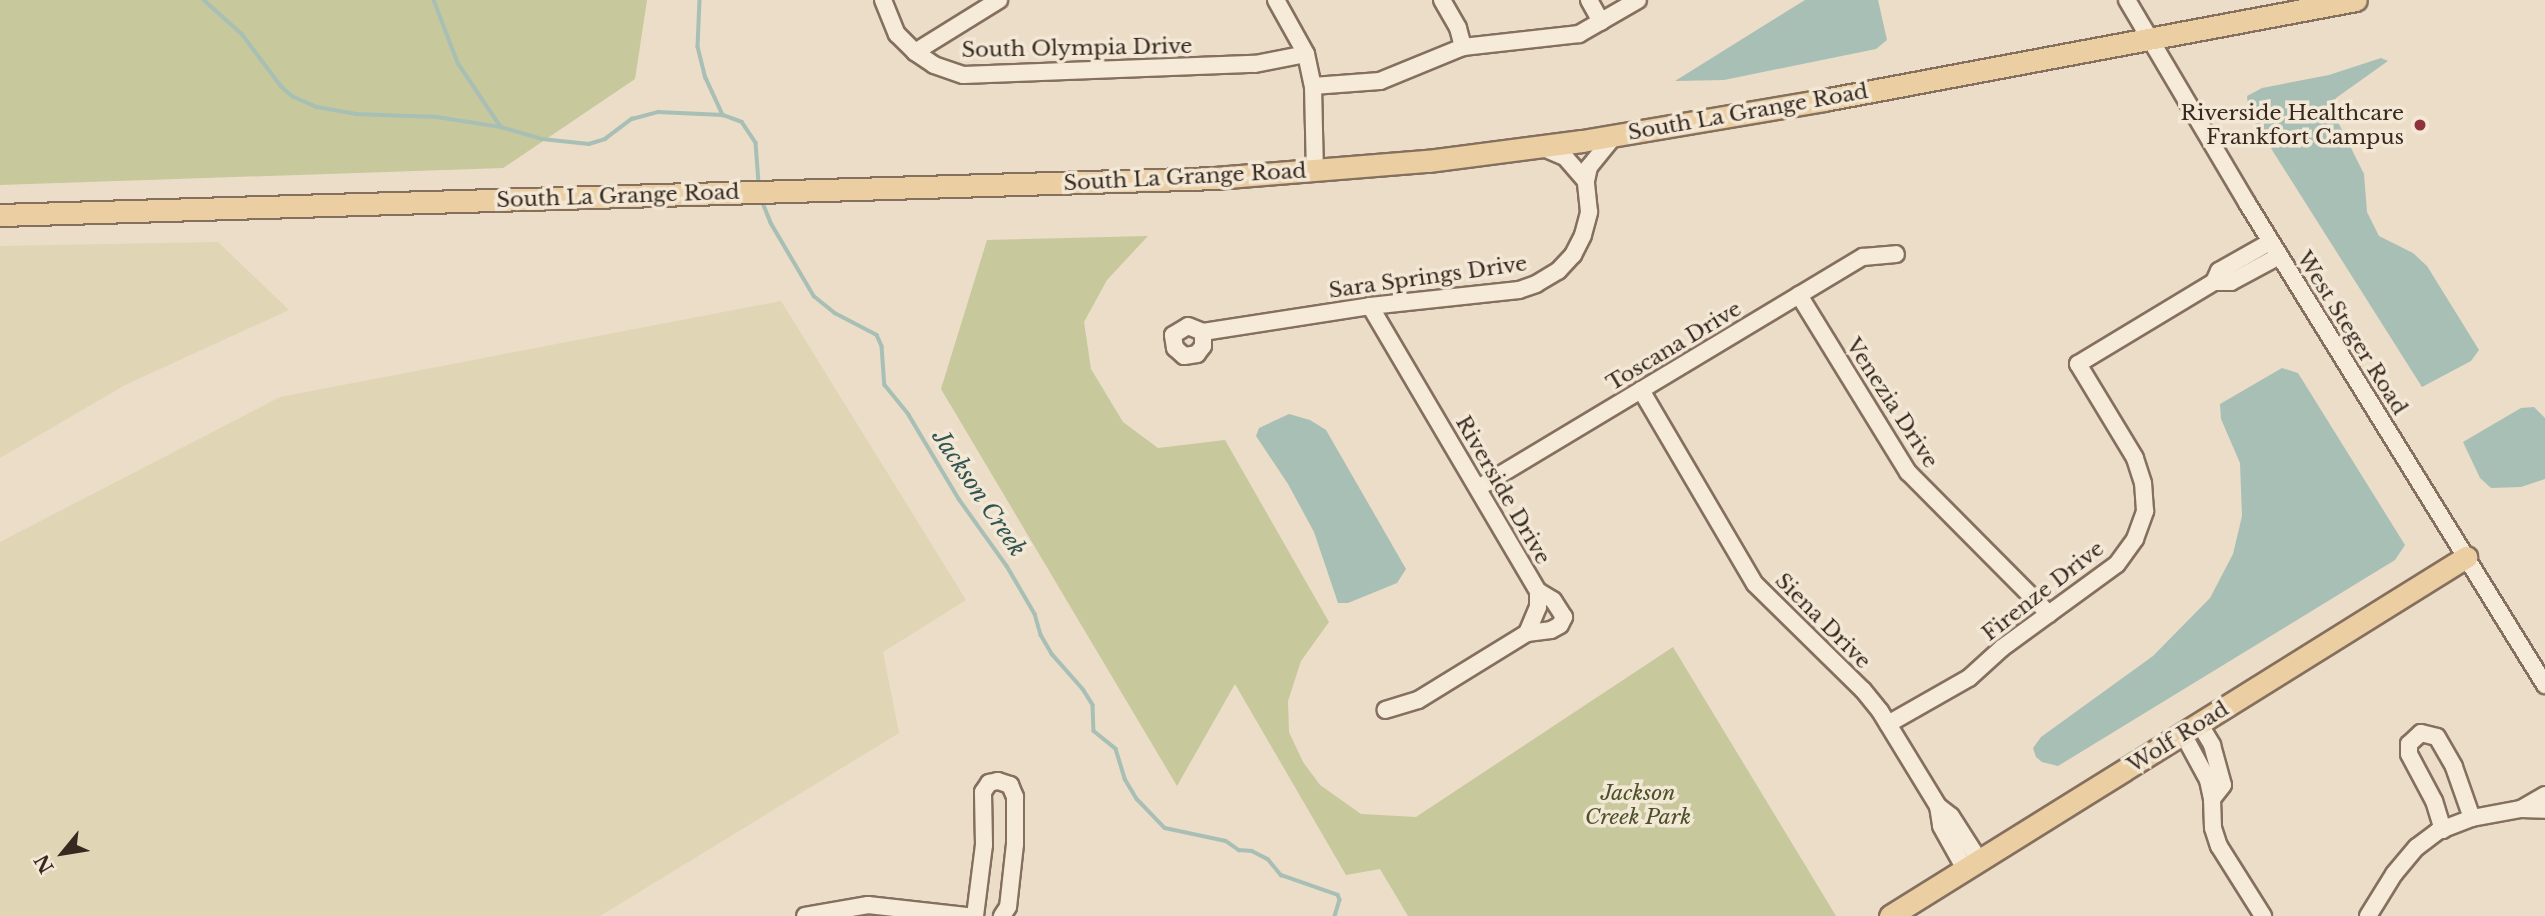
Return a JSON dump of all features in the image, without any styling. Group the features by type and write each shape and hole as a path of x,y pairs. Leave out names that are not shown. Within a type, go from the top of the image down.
{"main road":[{"name":"South La Grange Road","path":"0,215 1215,178 1429,161 1615,135 1824,100 2356,0"},
{"name":"Wolf Road","path":"1890,916 2466,557"}],"street":[{"name":"South Olympia Drive","path":"883,0 897,34 915,52 934,65 963,75 1255,64 1306,54"},
{"path":"915,52 999,0"},
{"path":"1276,0 1306,54 1313,86 1315,171"},
{"path":"1442,0 1458,28 1463,47"},
{"path":"1589,0 1601,22"},
{"path":"1313,86 1380,81 1463,47 1580,34 1639,0"},
{"name":"West Steger Road","path":"2127,0 2270,242 2545,685"},
{"name":"Sara Springs Drive","path":"1203,332 1370,306 1518,290 1536,285 1558,271 1573,255 1583,235 1589,212 1586,181 1596,155 1615,135"},
{"path":"1540,146 1565,157 1586,181"},
{"name":"Firenze Drive","path":"2214,282 2219,271 2270,242"},
{"name":"Toscana Drive","path":"1478,488 1863,257 1896,254"},
{"name":"Firenze Drive","path":"1888,724 1969,678 2117,564 2135,539 2145,511 2143,483 2135,458 2078,364 2214,282 2231,282 2279,256"},
{"name":"Venezia Drive","path":"1799,295 1908,472 2049,614"},
{"name":"Riverside Drive","path":"1370,306 1538,590 1538,607 1527,633"},
{"name":"Siena Drive","path":"1641,390 1755,584 1863,690 1888,724 1938,806 1941,826 1972,865"},
{"path":"1386,710 1418,700 1527,633 1551,630 1560,625 1564,617 1553,600 1538,590"},
{"path":"2191,729 2213,799 2213,828 2219,846 2263,916"},
{"path":"2442,830 2434,801 2409,754 2409,744 2421,733 2437,737 2459,778 2472,818"},
{"path":"975,916 984,845 983,792 989,783 998,781 1010,785 1015,797 1015,844 1008,907 1002,916"},
{"path":"2521,809 2545,795"},
{"path":"2368,916 2394,874 2417,847 2442,830 2472,818 2521,809 2545,810"},
{"path":"805,916 869,911 966,916"}],"shaded area":[{"path":"1805,0 1878,0 1887,40 1876,49 1724,80 1675,81"},
{"path":"2381,58 2388,61 2336,98 2332,110 2364,174 2367,212 2379,236 2413,253 2427,266 2479,350 2471,361 2422,387 2255,123 2248,106 2247,96 2262,88 2329,75"},
{"path":"218,242 289,310 125,385 0,458 0,246"},
{"path":"781,301 966,600 883,652 899,733 600,916 0,916 0,542 280,397"},
{"path":"2282,368 2298,373 2405,545 2395,560 2058,766 2042,762 2036,757 2033,748 2041,737 2153,656 2210,598 2233,554 2242,516 2240,463 2221,419 2220,404"},
{"path":"2534,407 2545,418 2545,479 2521,487 2491,488 2480,478 2463,442 2521,408"},
{"path":"1289,414 1310,420 1326,430 1406,569 1397,583 1348,603 1338,603 1314,532 1288,484 1256,436 1259,428"}],"green space":[{"path":"0,0 647,0 635,79 503,168 0,185"},
{"name":"Jackson Creek Park","path":"1148,236 1107,280 1084,322 1091,369 1123,422 1158,448 1225,440 1329,622 1301,661 1288,701 1289,732 1303,762 1320,785 1361,814 1416,817 1673,647 1836,916 1408,916 1380,869 1346,875 1235,684 1177,786 941,389 987,240"}],"waterway":[{"path":"204,0 242,34 281,86 292,96 317,107 355,114 437,117 501,127 542,139 589,144 605,139 632,119 658,112 723,115 742,122 756,143 759,183"},
{"path":"434,0 458,63 501,127"},
{"name":"Jackson Creek","path":"700,0 698,47 706,78 723,115"},
{"name":"Jackson Creek","path":"761,198 771,223 814,296 835,313 877,335 882,346 885,385 909,415 959,499 1007,566 1035,614 1041,635 1052,654 1083,689 1093,705 1094,731 1116,749 1125,779 1137,799 1165,828 1226,841 1239,850 1252,851 1268,859 1281,875 1338,895 1340,900 1335,916"}],"place":[{"name":"Riverside Healthcare Frankfort Campus","path":"2420,125"}]}
